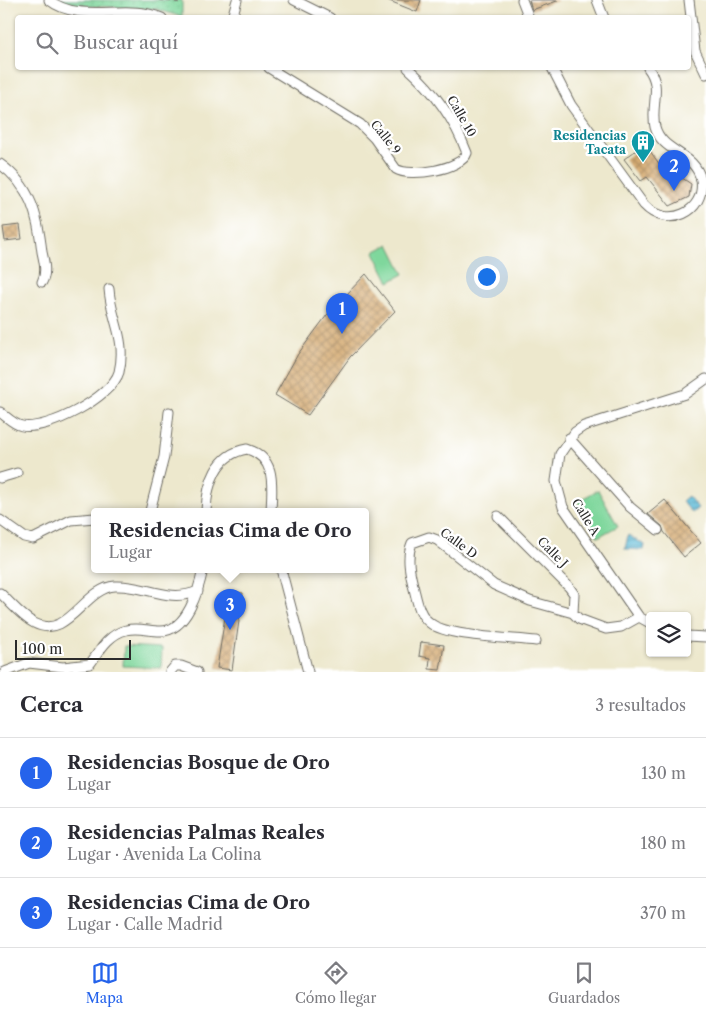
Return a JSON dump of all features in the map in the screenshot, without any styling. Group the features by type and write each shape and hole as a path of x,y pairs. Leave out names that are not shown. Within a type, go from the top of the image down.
{"street":[{"path":"49,0 70,12 139,12 150,15"},
{"path":"233,15 237,0"},
{"path":"294,0 324,15"},
{"path":"522,0 528,15"},
{"path":"597,0 603,15"},
{"path":"689,0 696,51 706,74"},
{"name":"Calle 9","path":"272,70 360,124 374,138 396,170 412,174 456,165 465,159"},
{"name":"Calle 10","path":"410,70 431,90 448,113 467,153 465,159"},
{"path":"553,70 571,105 644,205 655,215 671,218 680,216 694,206 701,188 701,180 692,161 660,141 654,125 656,87 649,70"},
{"path":"0,164 21,183 31,199 45,273 42,282"},
{"path":"0,412 14,423 32,426 80,409 102,395 114,383 118,375 122,348 118,325 110,302 109,289"},
{"path":"658,530 630,507 569,438 584,426 686,394 706,379"},
{"path":"151,508 164,457 169,412"},
{"name":"Calle A","path":"569,438 560,454 556,471 557,489 563,508 639,616 646,620"},
{"path":"206,508 208,489 217,467 234,452 247,449 264,459 271,472 271,508"},
{"path":"0,478 17,473"},
{"name":"Calle J","path":"498,516 569,587 574,594 573,613"},
{"path":"0,520 24,537 33,539 71,520 91,518"},
{"name":"Calle D","path":"536,641 446,631 430,624 419,609 409,574 409,550 412,543 430,537 437,540 494,585 530,602 573,613 589,623 606,629 621,627 639,616"},
{"path":"5,672 29,664 90,668 109,640 118,633 127,629 163,632 186,615 198,592 202,573"},
{"path":"282,573 308,672"},
{"path":"0,593 28,619 36,624 50,627 64,622 87,599 113,586 164,596 198,592"},
{"path":"691,636 706,637"},
{"path":"170,672 175,666 181,666 197,672"}],"path":[{"path":"160,0 181,3 180,0"}],"green space":[{"path":"58,0 182,0 182,15 156,9 64,5"},
{"path":"389,244 404,274 389,282 374,252"},
{"path":"598,490 618,526 598,537 578,501"},
{"path":"124,646 162,648 161,668 123,666"}],"water":[{"path":"688,496 698,508 692,513 682,501"},
{"path":"628,535 645,545 644,550 625,549"}],"building":[{"path":"387,0 421,0 417,12"},
{"path":"529,0 557,0 557,1 532,10"},
{"path":"645,144 665,172 669,169 691,184 689,197 670,206 647,177 641,181 624,159"},
{"path":"20,225 22,239 5,241 3,227"},
{"path":"366,274 395,311 350,357 308,415 275,395 298,354 327,315"},
{"path":"665,500 701,543 684,557 664,532 662,526 648,514"},
{"path":"229,591 243,593 232,670 217,668"},
{"path":"421,642 444,645 440,670 429,669 430,658 419,656"}],"place":[{"name":"Residencias Tacata","path":"643,163"},
{"name":"Residencias Palmas Reales","path":"674,191"},
{"name":"Residencias Bosque de Oro","path":"342,334"},
{"name":"Residencias Cima de Oro","path":"230,630"}]}
